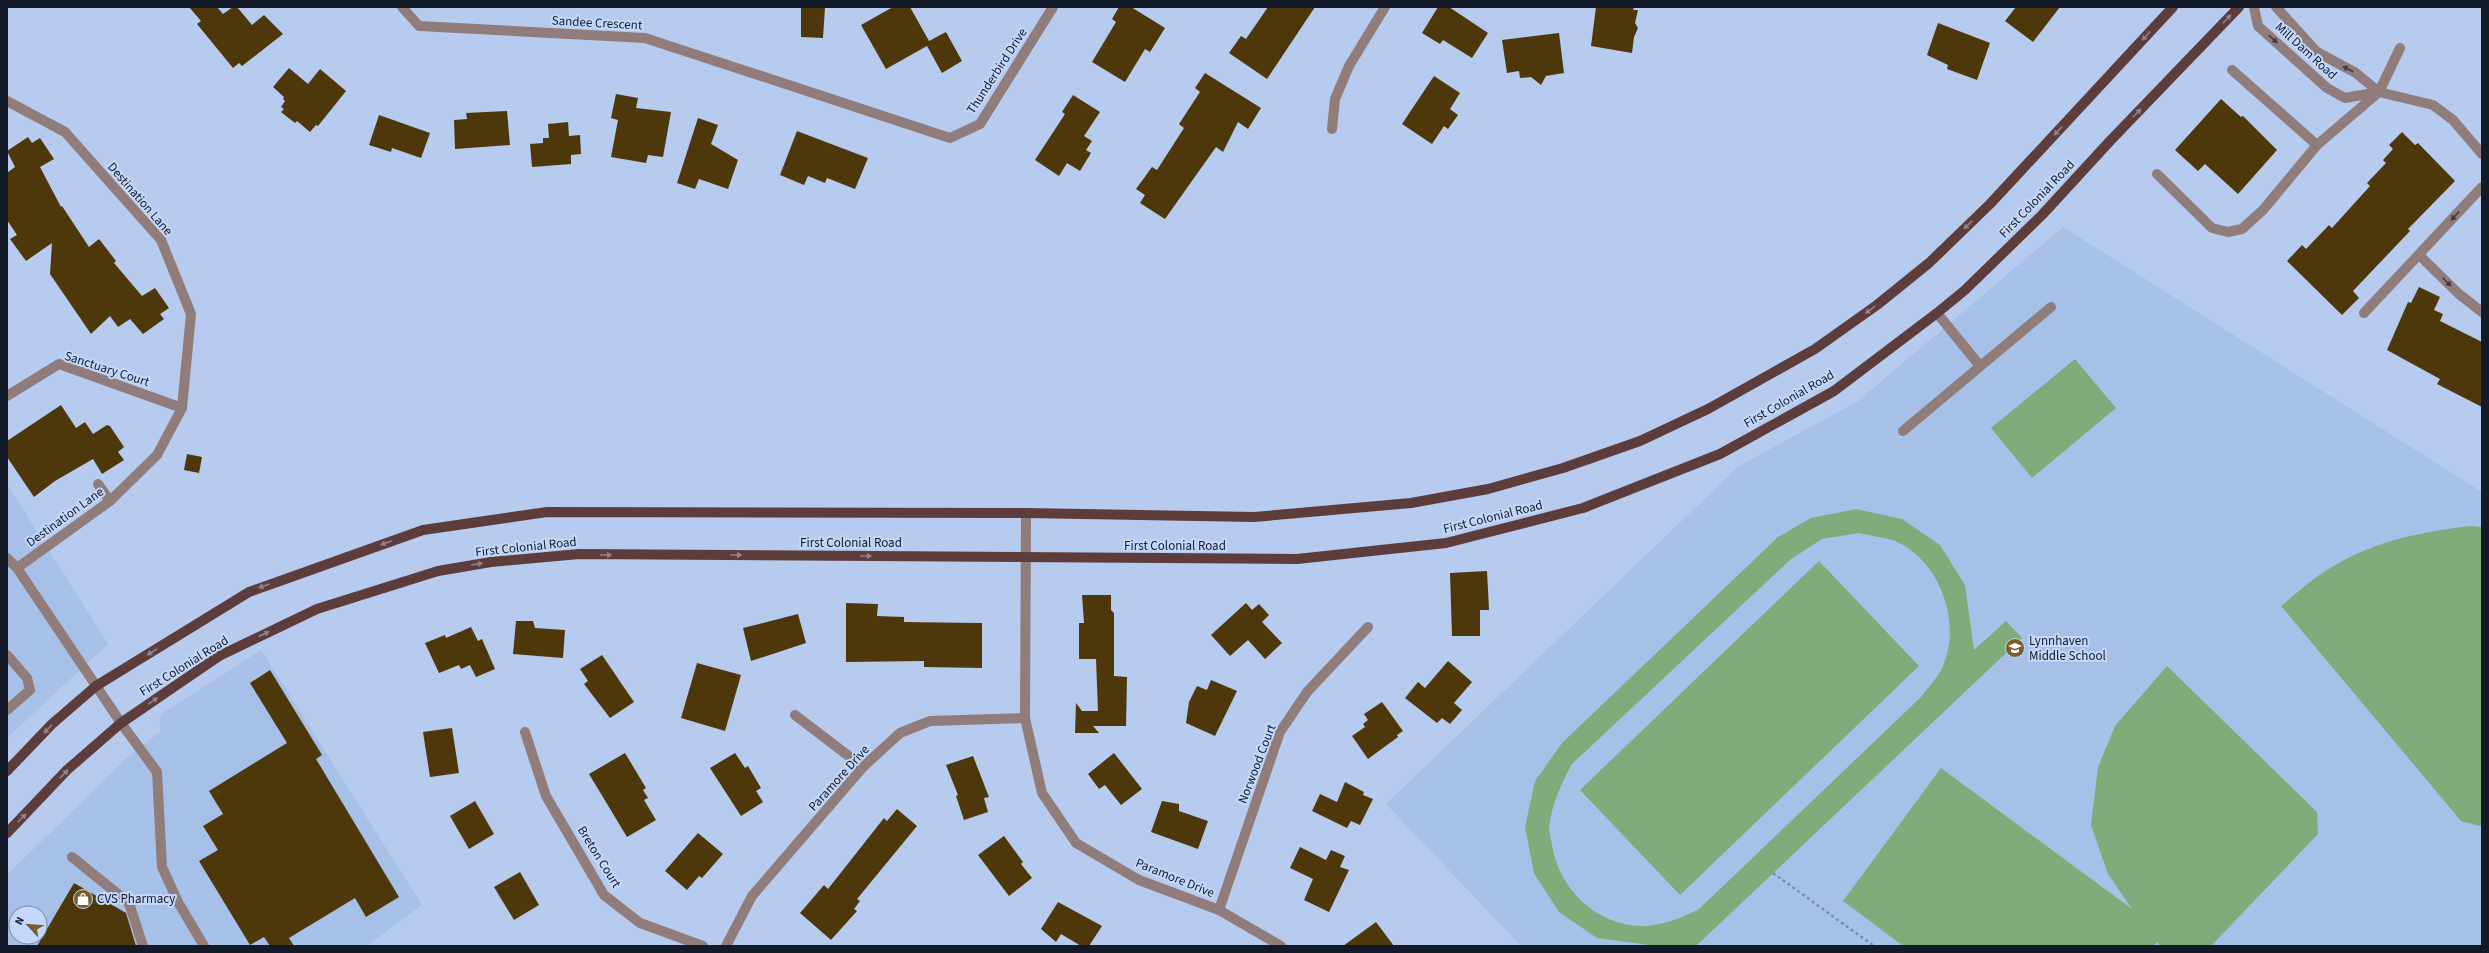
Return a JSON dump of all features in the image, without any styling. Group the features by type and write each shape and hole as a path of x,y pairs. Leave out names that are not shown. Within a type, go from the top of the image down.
{"main road":[{"path":"7,771 52,724 96,686 249,592 423,530 547,512 1026,513 1254,517 1411,503 1488,489 1563,468 1640,440 1708,409 1815,349 1877,305 1929,263 1990,204 2173,7"},
{"name":"First Colonial Road","path":"7,834 67,770 121,723 226,652 317,609 438,571 491,562 579,554 1026,557 1167,560 1297,559 1446,543 1583,508 1727,450 1834,390 1937,313 1964,290 2042,216 2110,141 2239,7"}],"street":[{"name":"Sandee Crescent","path":"402,7 419,26 645,38 838,100"},
{"name":"Thunderbird Drive","path":"838,100 950,138 980,124 1053,7"},
{"path":"1332,129 1335,99 1346,72 1384,7"},
{"name":"Mill Dam Road","path":"2254,7 2258,26 2327,88 2345,98 2379,92 2433,105 2453,120 2482,154"},
{"name":"Mill Dam Road","path":"2276,7 2317,52 2356,73 2379,92"},
{"path":"2157,174 2212,228 2228,232 2242,230 2263,210 2317,145 2379,92 2400,48"},
{"path":"2232,70 2317,145"},
{"name":"Destination Lane","path":"7,101 64,132 161,240 191,314 182,408 157,455 110,501 17,568"},
{"path":"2364,313 2482,187"},
{"path":"2419,255 2459,294 2482,312"},
{"path":"1903,431 2051,307"},
{"path":"1937,313 1980,366"},
{"name":"Sanctuary Court","path":"7,396 59,364 182,408"},
{"path":"98,484 110,501"},
{"name":"Paramore Drive","path":"1026,513 1025,718 1042,793 1076,843 1139,880 1219,910 1281,946"},
{"path":"7,558 17,568 121,723 157,772 162,867 178,902 204,946"},
{"name":"Norwood Court","path":"1219,910 1280,732 1307,692 1368,627"},
{"path":"7,655 27,678 30,690 7,710"},
{"path":"795,715 863,767"},
{"name":"Paramore Drive","path":"726,946 752,896 863,767 900,733 930,721 1025,718"},
{"name":"Breton Court","path":"525,732 546,796 604,895 640,923 703,946"},
{"path":"72,857 129,903 143,946"}],"path":[{"path":"1773,873 1874,946"}],"shaded area":[{"name":"Lynnhaven Middle School","path":"2063,227 2482,492 2482,946 1521,946 1386,804 1739,466 1858,401"},
{"path":"7,484 108,644 7,738"},
{"path":"261,650 422,905 367,946 7,946 7,875 130,755 161,731 159,719 163,713"}],"green space":[{"path":"2075,359 2116,408 2032,478 1991,428"},
{"path":"1856,509 1902,519 1940,545 1965,585 1974,650 2006,621 2022,638 1696,946 1656,946 1597,938 1559,912 1534,873 1525,827 1535,781 1562,743 1778,537 1811,518","holes":["1859,533 1886,538 1911,550 1924,563 1935,578 1943,595 1948,613 1950,632 1948,651 1942,668 1935,679 1921,697 1699,909 1671,921 1649,926 1624,924 1609,919 1594,911 1571,889 1562,876 1556,861 1549,832 1550,819 1555,802 1572,764 1791,559 1822,539"]},
{"path":"2469,526 2482,527 2482,825 2480,826 2461,821 2281,606 2325,571 2365,550 2415,535"},
{"path":"1819,561 1919,666 1680,895 1580,790"},
{"path":"2167,666 2317,812 2318,834 2211,946 2160,946 2157,942 2154,946 1903,946 1843,901 1941,768 2132,909 2108,874 2091,825 2098,767 2115,726"}],"building":[{"path":"189,7 217,7 223,14 233,7 237,7 252,25 264,15 283,34 242,66 239,63 233,68 197,24 201,21"},
{"path":"801,7 825,7 823,38 801,37"},
{"path":"893,7 910,7 929,41 946,32 962,61 942,73 927,46 886,69 861,25"},
{"path":"1119,7 1131,7 1165,28 1150,52 1145,49 1125,82 1092,62 1116,22 1112,19"},
{"path":"1268,7 1315,7 1267,79 1229,53 1241,36 1246,39"},
{"path":"1438,7 1449,7 1488,33 1472,58 1443,40 1440,44 1422,33"},
{"path":"1596,7 1634,7 1633,10 1638,10 1635,23 1638,28 1634,37 1632,53 1591,46"},
{"path":"2016,7 2060,7 2033,42 2005,21"},
{"path":"1938,23 1990,43 1977,80 1947,69 1948,65 1927,55"},
{"path":"1559,33 1564,73 1546,76 1541,85 1531,77 1520,78 1519,71 1507,73 1502,40"},
{"path":"289,68 308,84 320,69 346,91 318,126 316,125 310,132 297,121 295,123 281,112 284,109 281,107 285,101 283,99 284,97 273,87"},
{"path":"1205,73 1261,108 1248,129 1238,122 1223,152 1216,147 1165,219 1140,203 1145,195 1136,189 1152,167 1157,170 1184,128 1179,124 1200,92 1195,88"},
{"path":"1434,76 1460,93 1450,109 1458,115 1448,129 1444,126 1432,144 1402,124"},
{"path":"616,94 638,98 636,108 671,112 663,157 648,155 646,163 611,157 618,120 611,118"},
{"path":"1073,95 1100,112 1084,136 1092,141 1086,150 1091,153 1080,171 1067,163 1059,176 1035,160 1065,114 1062,112"},
{"path":"2221,99 2241,117 2243,116 2277,150 2238,194 2205,164 2198,171 2175,150"},
{"path":"507,111 510,145 455,149 454,120 467,119 466,113"},
{"path":"379,115 430,133 421,158 392,148 391,152 369,145"},
{"path":"698,118 718,125 711,144 738,160 728,189 699,179 695,189 677,183"},
{"path":"568,122 569,136 580,135 581,154 571,155 571,164 532,167 530,144 543,143 543,138 549,138 548,124"},
{"path":"797,131 868,158 855,189 827,178 825,183 808,176 804,185 780,175"},
{"path":"2402,132 2415,145 2418,143 2455,181 2408,229 2410,231 2353,291 2359,298 2342,315 2287,261 2302,245 2306,249 2329,225 2332,228 2370,186 2367,183 2386,163 2383,160 2393,149 2389,145"},
{"path":"28,137 32,143 40,138 54,159 40,167 61,207 62,206 89,247 99,239 116,261 114,263 142,296 155,288 169,308 160,314 164,319 143,334 130,319 118,327 110,316 91,334 50,274 52,243 26,261 10,239 17,235 7,220 7,173 15,167 7,151"},
{"path":"2419,287 2440,297 2434,310 2443,314 2440,321 2482,342 2482,407 2437,384 2440,379 2387,350 2408,302 2411,303"},
{"path":"61,405 76,428 85,422 93,434 107,425 110,426 124,447 118,452 124,460 102,474 93,459 55,481 34,497 7,457 7,441"},
{"path":"187,454 202,457 199,473 184,470"},
{"path":"1487,571 1489,610 1480,610 1480,636 1452,636 1450,573"},
{"path":"1082,595 1111,595 1111,610 1114,613 1114,676 1127,677 1126,726 1093,726 1099,733 1075,733 1076,703 1082,711 1098,711 1096,659 1079,659 1079,623 1084,623"},
{"path":"846,603 878,604 877,616 904,617 904,622 982,623 982,668 924,667 924,661 846,662"},
{"path":"1246,603 1252,610 1259,604 1269,615 1262,622 1282,643 1265,659 1248,640 1230,656 1211,635"},
{"path":"798,614 806,643 751,661 743,628"},
{"path":"516,621 533,621 535,628 565,630 563,658 513,654"},
{"path":"471,627 478,641 482,639 495,669 476,677 470,665 461,669 459,665 439,673 425,643 445,635 446,638"},
{"path":"602,655 634,702 610,718 584,684 588,681 580,669"},
{"path":"1448,661 1472,682 1454,703 1462,710 1450,724 1442,718 1437,723 1405,698 1418,682 1425,688"},
{"path":"697,663 741,675 725,731 681,718"},
{"path":"270,670 322,755 316,759 399,897 366,917 355,898 289,938 294,946 270,946 264,937 250,945 199,861 218,850 203,826 223,814 209,791 287,743 250,683"},
{"path":"1211,680 1237,691 1215,736 1186,723 1189,702 1197,686 1207,690"},
{"path":"1382,702 1403,731 1397,735 1398,737 1368,759 1352,736 1365,727 1363,724 1368,720 1364,714"},
{"path":"452,728 459,773 430,777 423,732"},
{"path":"625,753 646,788 643,790 648,798 644,800 656,820 627,837 589,774"},
{"path":"735,753 745,768 748,766 761,788 756,791 763,802 741,816 710,768"},
{"path":"1114,753 1142,789 1121,805 1105,785 1099,789 1088,774"},
{"path":"973,756 989,797 984,798 988,812 964,820 956,796 958,795 946,765"},
{"path":"1345,782 1364,792 1363,795 1373,799 1360,825 1351,821 1347,828 1312,811 1320,794 1337,802"},
{"path":"475,801 494,834 469,849 450,816"},
{"path":"1162,801 1179,804 1179,811 1208,821 1198,849 1151,832"},
{"path":"897,809 917,826 857,899 860,901 854,909 857,911 831,940 800,913 824,885 828,889 884,818 887,821"},
{"path":"698,833 723,854 702,878 699,876 687,890 665,871"},
{"path":"1004,836 1023,862 1021,864 1032,878 1009,896 978,855"},
{"path":"1300,847 1326,860 1331,850 1345,856 1340,867 1349,870 1329,912 1304,900 1313,879 1290,868"},
{"path":"520,872 539,905 514,920 494,887"},
{"name":"CVS Pharmacy","path":"74,883 126,913 136,946 37,946 48,945 48,927"},
{"path":"1058,902 1102,926 1089,946 1081,946 1061,934 1056,942 1041,929"},
{"path":"1376,922 1394,946 1343,946"}],"place":[{"name":"Lynnhaven Middle School","path":"2015,648"},
{"name":"CVS Pharmacy","path":"83,899"}]}
